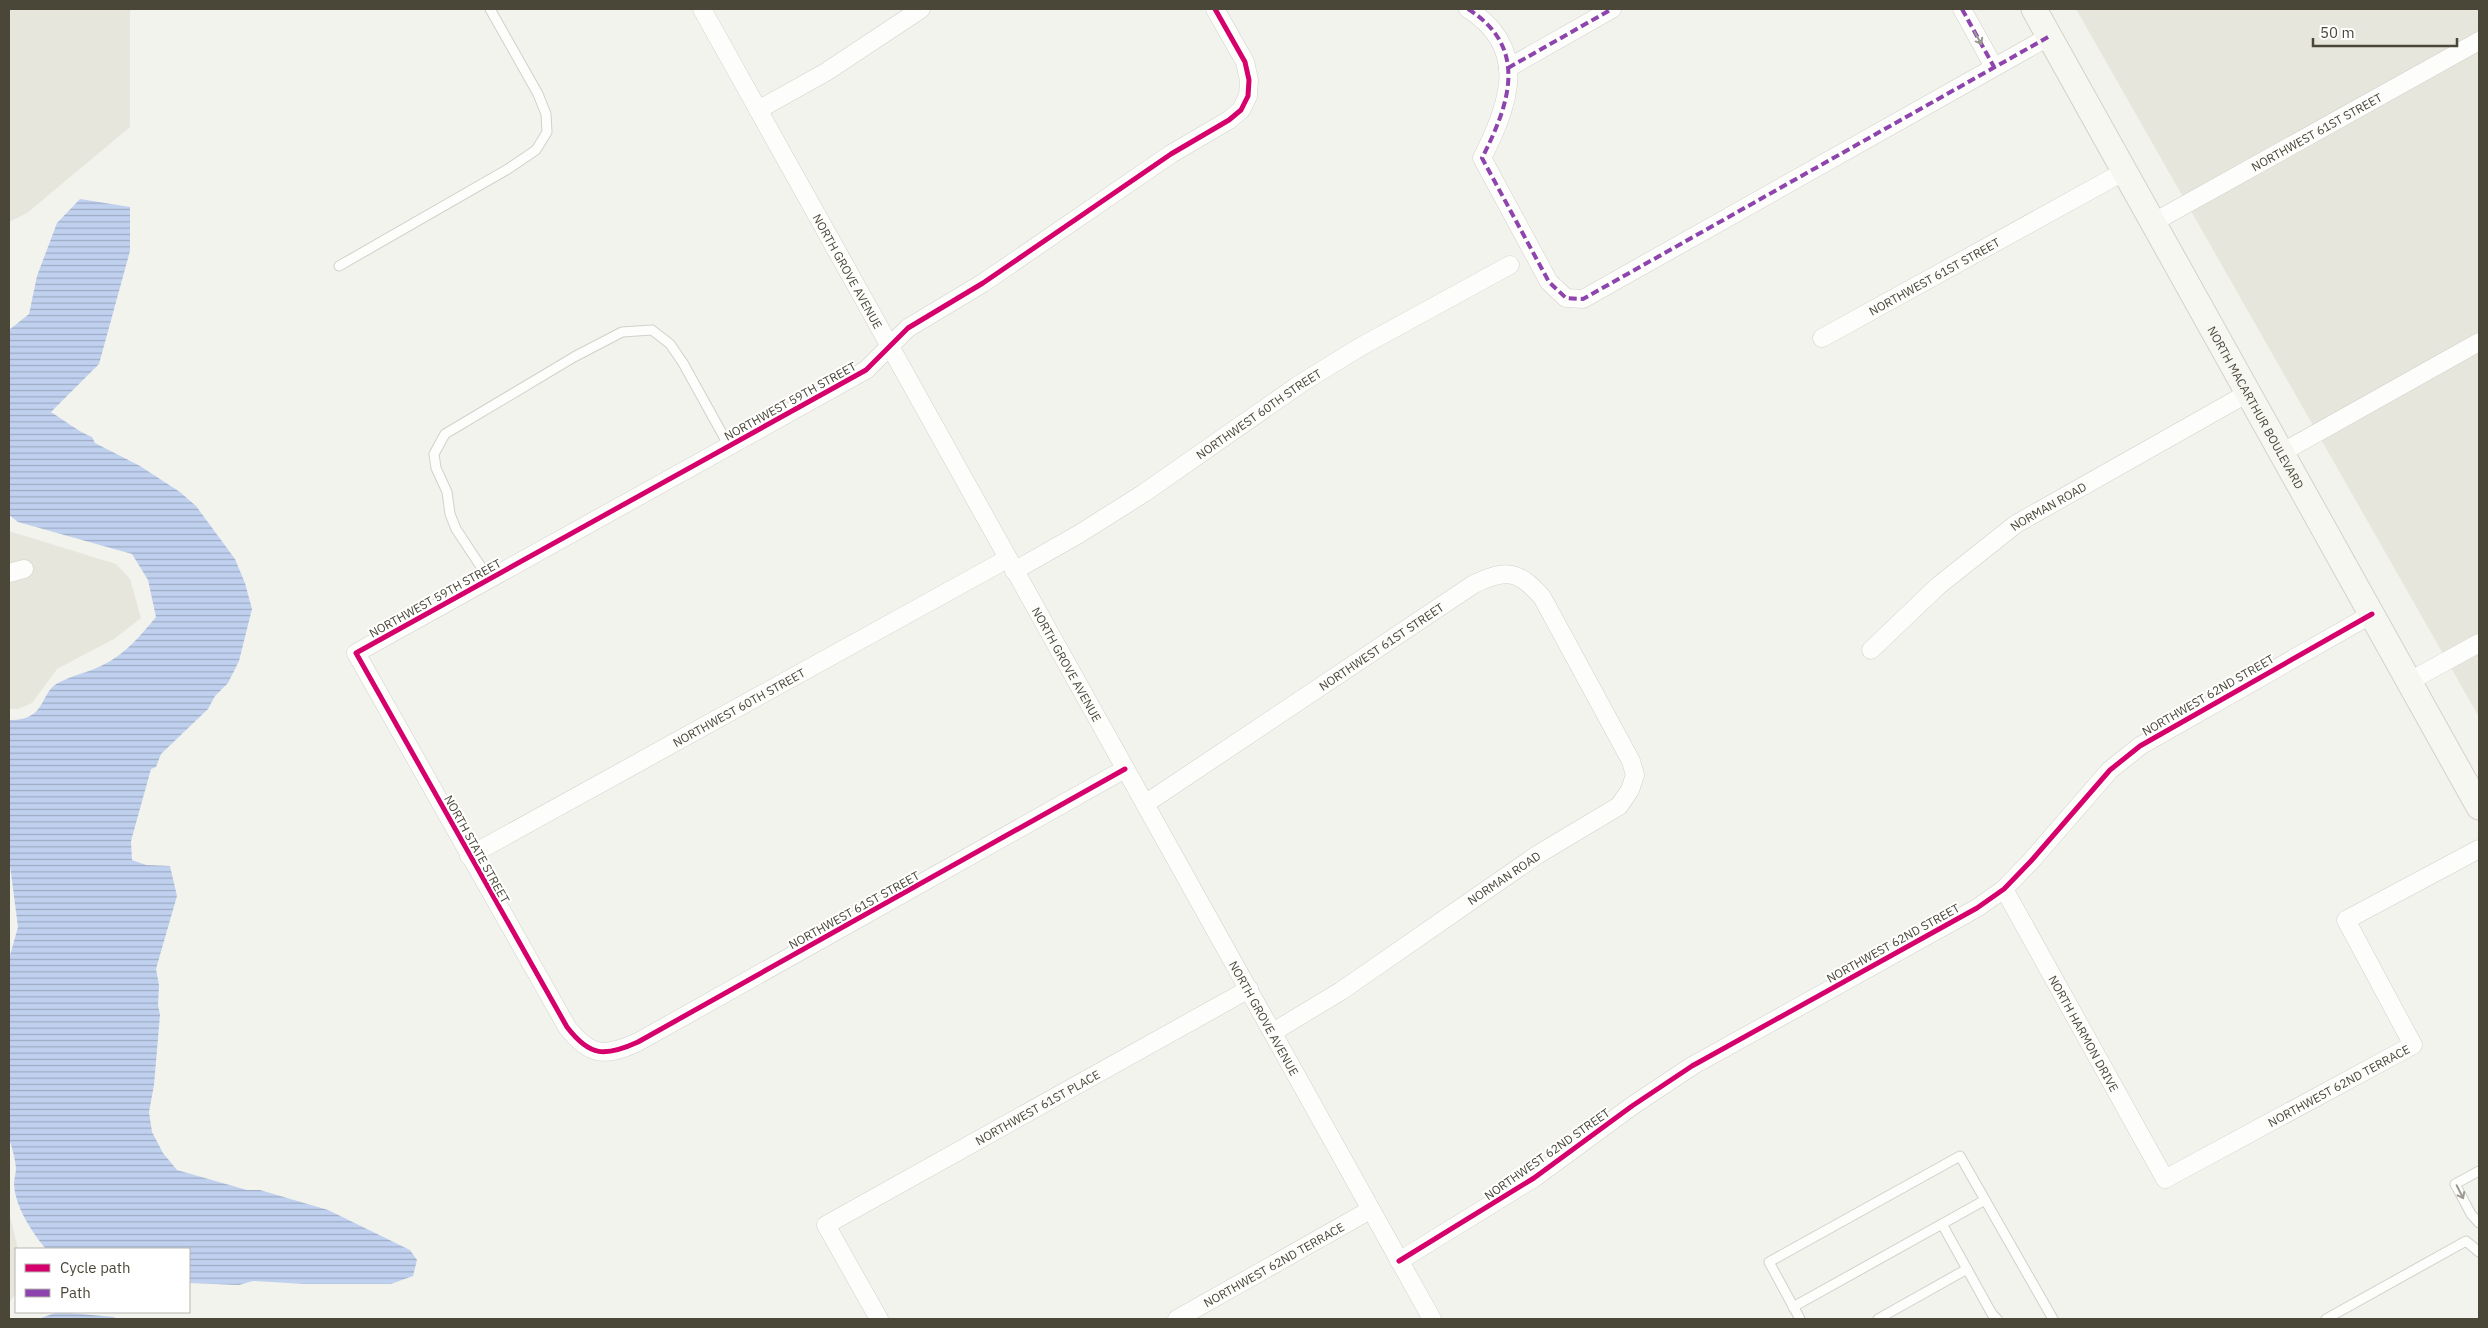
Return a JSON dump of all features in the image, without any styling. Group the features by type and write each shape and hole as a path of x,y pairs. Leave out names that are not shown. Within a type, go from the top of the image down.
{"main road":[{"name":"NORTH MACARTHUR BOULEVARD","path":"2034,9 2479,807"}],"street":[{"name":"NORTH GROVE AVENUE","path":"702,9 1432,1319"},
{"path":"758,110 826,72 921,9"},
{"name":"NORTHWEST 59TH STREET","path":"356,653 866,370 908,328 983,283 1171,154 1228,120 1241,110 1248,96 1249,80 1245,62 1216,9"},
{"path":"1468,9 1487,23 1493,31 1498,39 1508,68 1509,92 1494,136 1482,158 1549,282 1566,298 1583,298 2050,36"},
{"path":"1508,68 1612,9"},
{"path":"1962,9 1994,67"},
{"name":"NORTHWEST 61ST STREET","path":"2154,222 2479,41"},
{"name":"NORTHWEST 61ST STREET","path":"1822,338 2125,171"},
{"name":"NORTHWEST 60TH STREET","path":"469,856 1011,565 1079,534 1144,492 1300,384 1360,347 1510,265"},
{"path":"2282,453 2479,342"},
{"name":"NORMAN ROAD","path":"1871,650 1938,586 2016,524 2248,393"},
{"name":"NORTHWEST 61ST STREET","path":"1145,804 1474,584 1492,576 1509,573 1528,581 1542,597 1587,679"},
{"name":"NORTHWEST 62ND STREET","path":"1399,1260 1534,1178 1632,1106 1692,1066 1977,908 2004,889 2031,861 2110,770 2140,746 2372,614"},
{"path":"2410,681 2479,643"},
{"name":"NORTH STATE STREET","path":"356,653 567,1027 577,1040 589,1049"},
{"name":"NORMAN ROAD","path":"1273,1032 1341,991 1537,855 1619,806 1630,790 1635,775 1631,761 1587,679"},
{"name":"NORTHWEST 61ST STREET","path":"589,1049 606,1054 619,1051 638,1042 1125,769"},
{"name":"NORTHWEST 62ND TERRACE","path":"2165,1179 2413,1045 2346,920 2479,849"},
{"name":"NORTH HARMON DRIVE","path":"2004,889 2165,1179"},
{"name":"NORTHWEST 61ST PLACE","path":"879,1319 826,1225 1249,989"},
{"name":"NORTHWEST 62ND TERRACE","path":"1178,1319 1370,1210"}],"lane":[{"path":"339,266 508,170 536,150 547,132 546,114 538,94 490,9"},
{"path":"489,579 456,529 450,514 447,492 436,468 434,454 445,434 574,357 622,332 652,330 670,344 683,363 729,446"},
{"path":"1800,1319 1769,1262 1960,1156 2053,1319"},
{"path":"2479,1171 2455,1184 2471,1214 2479,1223"},
{"path":"1793,1307 1985,1200"},
{"path":"1942,1224 1992,1314 1997,1319"},
{"path":"2326,1319 2466,1241 2479,1252"},
{"path":"1878,1319 1967,1269"}],"shaded area":[{"path":"9,9 130,9 130,127 27,213 9,222"},
{"path":"2076,9 2479,9 2479,717"},
{"path":"9,531 116,564 130,579 141,618 114,639 57,669 32,703 18,709 9,709"},
{"path":"9,1212 18,1248 15,1248 15,1294 9,1303"}],"water":[{"path":"80,199 130,207 130,251 99,364 51,412 92,437 95,443 140,466 180,492 196,506 235,559 245,583 252,609 239,661 228,683 215,696 208,709 161,754 156,767 151,769 131,841 132,860 146,865 170,866 177,896 156,969 159,985 158,1005 160,1015 154,1085 149,1112 152,1132 163,1153 177,1170 247,1190 260,1190 328,1210 410,1250 417,1260 413,1276 391,1284 304,1284 253,1281 239,1285 190,1283 190,1248 45,1248 30,1227 17,1201 14,1184 16,1164 9,1138 9,959 18,927 9,858 9,720 30,716 41,706 48,693 58,683 112,660 133,643 156,617 148,580 132,554 18,522 9,515 9,330 29,314 37,276 57,223"},
{"path":"55,1313 69,1313 114,1317 117,1319 38,1319"}],"marked path":[{"path":"1468,9 1488,24 1500,41 1507,59 1506,98 1500,118 1482,158 1549,282 1566,298 1583,299 2050,36"},
{"path":"1508,68 1612,9"},
{"path":"1962,9 1994,67"}],"cycle path":[{"path":"1125,769 638,1042 616,1050 599,1051 583,1044 567,1027 356,653 866,370 908,328 983,283 1171,154 1229,120 1241,110 1248,96 1249,80 1245,62 1215,9"},
{"path":"1399,1261 1534,1178 1632,1106 1692,1066 1977,908 2004,889 2031,861 2110,770 2140,746 2372,614"}]}
